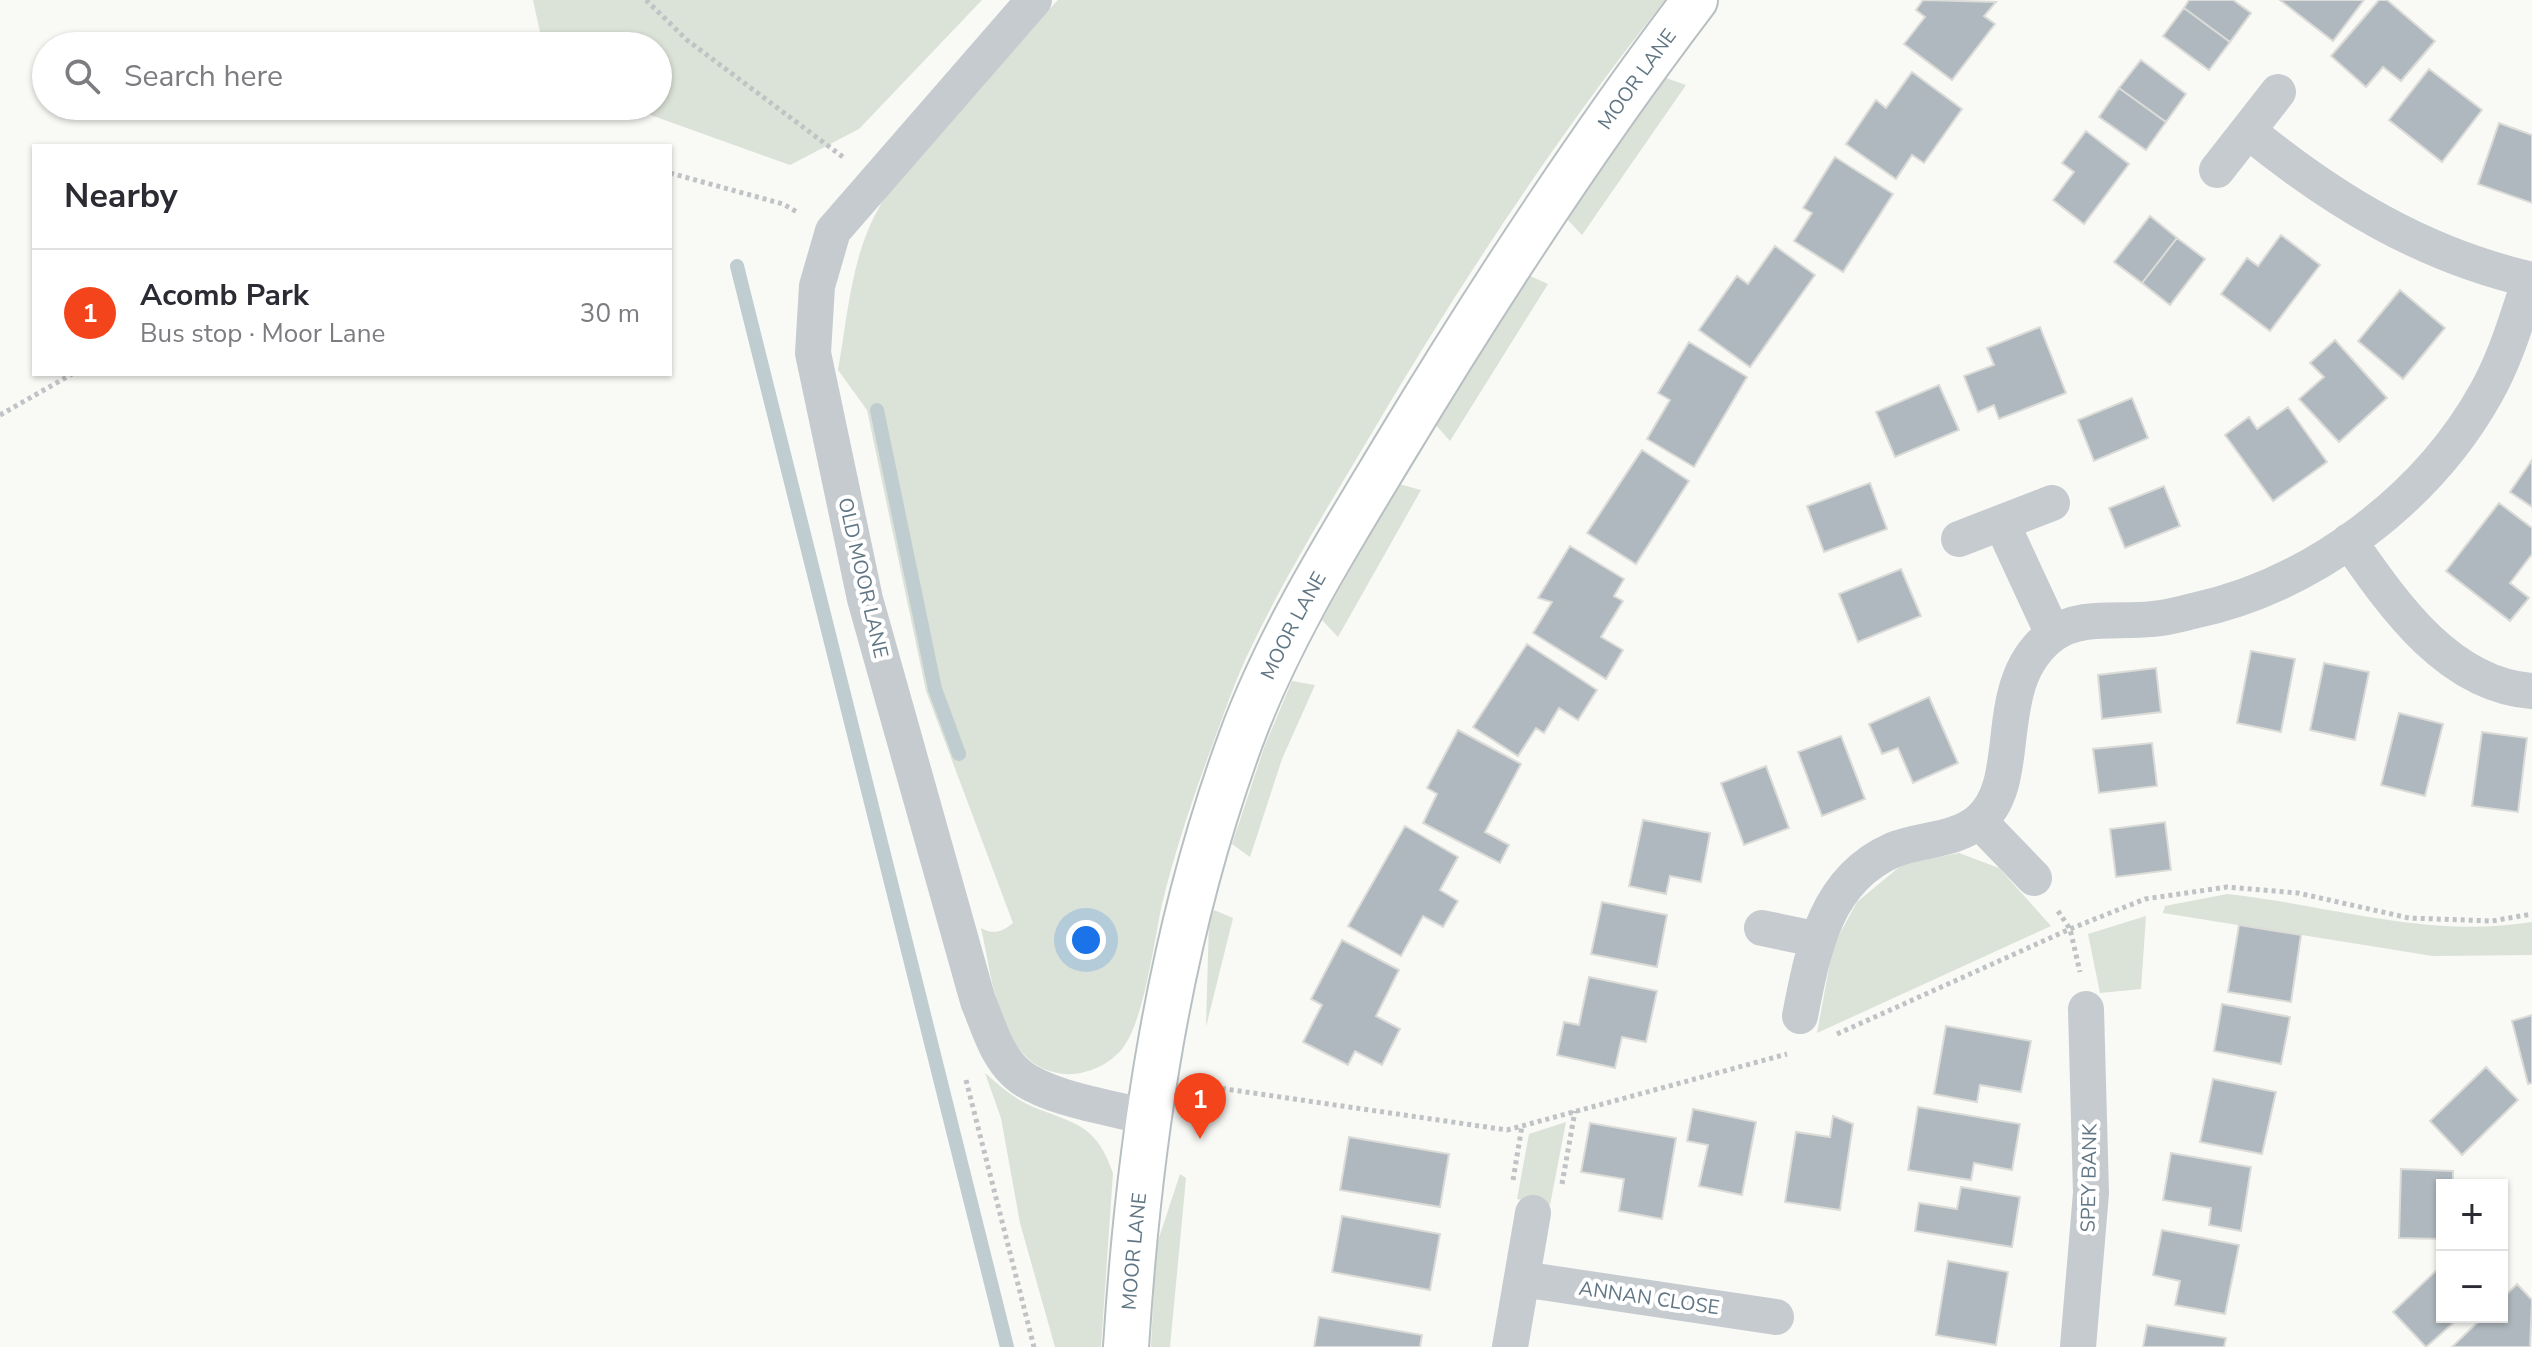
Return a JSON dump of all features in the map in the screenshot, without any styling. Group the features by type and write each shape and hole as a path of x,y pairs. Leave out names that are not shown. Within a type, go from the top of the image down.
{"street":[{"name":"OLD MOOR LANE","path":"1034,0 833,231 817,286 813,353 865,599 978,1001 995,1045 1016,1074 1046,1089 1148,1117"},
{"name":"MOOR LANE","path":"1126,1347 1132,1242 1148,1117 1197,872 1242,736 1282,647 1329,558 1467,328 1550,201 1695,0"},
{"path":"2217,170 2278,92"},
{"path":"1800,1016 1815,939 1840,890 1867,866 1894,850 1952,835 1979,821 1996,798 2009,715 2020,677 2034,652 2053,634 2079,623 2152,619 2223,605 2288,579 2349,541 2391,508 2458,435 2487,392 2531,280 2471,265 2417,243 2352,209 2301,174 2248,131"},
{"path":"1959,539 2052,503"},
{"path":"2002,524 2053,634"},
{"path":"2349,541 2400,613 2438,648 2477,675 2519,690 2532,691"},
{"path":"1979,821 2034,878"},
{"path":"1762,928 1815,939"},
{"name":"SPEY BANK","path":"2078,1347 2091,1193 2090,1055 2086,1009"},
{"path":"1510,1347 1533,1213"},
{"name":"ANNAN CLOSE","path":"1522,1279 1776,1317"}],"path":[{"path":"646,0 687,40 876,182"},
{"path":"672,174 783,204 833,231"},
{"path":"0,415 68,376"},
{"path":"963,1070 1034,1347"}],"shaded area":[{"path":"533,0 982,0 859,129 790,165 665,120 672,120 672,32 540,32"},
{"path":"1058,0 1665,0 1548,157 1476,265 1406,375 1291,571 1241,669 1198,785 1167,884 1142,1001 1130,1037 1110,1060 1088,1071 1072,1074 1042,1068 1024,1055 1011,1038 1002,1017 981,928 998,932 1013,923 926,691 867,410 838,370 860,252 875,215 891,188 935,131"},
{"path":"1666,78 1686,85 1582,235 1566,218"},
{"path":"1528,275 1548,284 1450,441 1435,424"},
{"path":"1399,484 1421,490 1338,637 1322,620"},
{"path":"1292,681 1315,685 1282,759 1250,857 1232,844 1265,745"},
{"path":"1959,853 1999,868 2051,926 1817,1033 1833,946 1857,902 1903,864"},
{"path":"2227,894 2417,924 2493,926 2532,922 2532,955 2433,956 2163,913 2165,906"},
{"path":"1214,910 1233,918 1206,1027 1209,922"},
{"path":"2146,916 2141,989 2100,993 2088,934"},
{"path":"985,1073 1024,1103 1071,1122 1091,1135 1099,1144 1113,1173 1101,1347 1055,1347 1020,1223 1001,1118"},
{"path":"1566,1122 1550,1205 1517,1199 1529,1134"},
{"path":"1180,1174 1186,1178 1170,1347 1151,1347 1156,1247"}],"building":[{"path":"1923,0 1996,2 1984,16 1995,24 1952,80 1904,44 1925,17 1916,10"},
{"path":"2189,0 2233,0 2251,13 2230,42 2184,8"},
{"path":"2280,0 2364,0 2333,41"},
{"path":"2379,0 2387,0 2435,41 2401,81 2383,67 2366,87 2331,56"},
{"path":"2184,8 2230,42 2209,70 2163,36"},
{"path":"2141,60 2186,94 2166,122 2119,88"},
{"path":"2429,69 2482,110 2442,162 2389,120"},
{"path":"1912,72 1962,109 1924,163 1912,155 1896,179 1846,144 1876,100 1886,108"},
{"path":"2119,88 2166,122 2146,150 2099,117"},
{"path":"2499,123 2532,135 2532,203 2478,184"},
{"path":"2086,131 2129,164 2084,224 2053,200 2074,172 2062,163"},
{"path":"1835,157 1893,194 1843,272 1794,241 1812,213 1803,208"},
{"path":"2150,216 2177,238 2142,283 2114,262"},
{"path":"2281,235 2320,265 2270,331 2221,294 2247,258 2258,266"},
{"path":"2177,238 2205,259 2170,305 2142,283"},
{"path":"1775,246 1815,275 1750,367 1699,330 1737,276 1748,284"},
{"path":"2400,290 2445,328 2403,379 2358,341"},
{"path":"2040,327 2066,393 1999,419 1994,405 1978,412 1964,376 1994,365 1987,348"},
{"path":"2335,340 2387,398 2339,442 2299,399 2324,377 2310,363"},
{"path":"1689,342 1747,377 1694,467 1647,439 1670,400 1658,393"},
{"path":"1939,385 1959,430 1895,457 1876,412"},
{"path":"2132,398 2148,438 2094,461 2078,420"},
{"path":"2288,407 2327,462 2273,501 2225,435 2249,417 2257,429"},
{"path":"1642,450 1689,481 1636,564 1587,533"},
{"path":"2532,460 2532,507 2510,492"},
{"path":"1870,483 1887,529 1824,552 1807,506"},
{"path":"2164,486 2180,526 2125,548 2109,508"},
{"path":"2499,503 2532,528 2532,554 2510,583 2529,598 2510,621 2446,571"},
{"path":"1570,546 1624,579 1614,596 1623,601 1601,637 1623,650 1606,679 1533,633 1552,602 1538,598"},
{"path":"1901,569 1921,616 1858,642 1839,594"},
{"path":"1527,644 1597,690 1578,720 1559,708 1544,733 1536,728 1518,756 1473,727"},
{"path":"2251,651 2295,659 2281,732 2237,723"},
{"path":"2324,663 2369,672 2355,740 2310,730"},
{"path":"2156,668 2161,712 2102,719 2098,675"},
{"path":"1929,697 1958,763 1913,783 1898,748 1882,754 1869,724"},
{"path":"2399,713 2443,724 2425,796 2381,785"},
{"path":"1458,730 1521,764 1485,832 1509,845 1500,863 1423,823 1437,794 1427,788"},
{"path":"2482,732 2527,738 2518,812 2472,806"},
{"path":"1841,736 1865,799 1822,816 1798,752"},
{"path":"2152,743 2157,786 2099,793 2093,749"},
{"path":"1766,766 1789,828 1744,845 1721,783"},
{"path":"1643,820 1710,833 1701,882 1670,876 1666,894 1629,886"},
{"path":"2165,822 2171,870 2116,877 2110,829"},
{"path":"1405,826 1458,857 1440,890 1458,901 1443,927 1423,916 1401,956 1348,926"},
{"path":"1602,902 1667,915 1657,967 1591,954"},
{"path":"2239,925 2301,935 2291,1002 2228,992"},
{"path":"1342,940 1399,970 1376,1016 1400,1029 1382,1065 1355,1051 1348,1065 1303,1042 1322,1005 1311,999"},
{"path":"1589,977 1657,991 1646,1042 1622,1037 1615,1068 1557,1055 1564,1022 1579,1025"},
{"path":"2222,1004 2290,1017 2281,1064 2214,1051"},
{"path":"2532,1015 2532,1083 2528,1084 2512,1021"},
{"path":"1946,1026 2031,1041 2021,1092 1980,1085 1977,1102 1934,1094"},
{"path":"2486,1067 2518,1100 2462,1155 2430,1121"},
{"path":"2213,1079 2276,1092 2262,1154 2200,1142"},
{"path":"1918,1107 2020,1124 2012,1170 1974,1163 1971,1180 1908,1170"},
{"path":"1693,1109 1756,1122 1742,1195 1699,1186 1708,1145 1687,1141"},
{"path":"1833,1116 1853,1124 1840,1210 1785,1202 1796,1132 1830,1137"},
{"path":"1590,1123 1676,1138 1662,1219 1619,1211 1624,1179 1581,1172"},
{"path":"1349,1137 1449,1154 1440,1207 1340,1190"},
{"path":"2171,1153 2251,1167 2241,1231 2209,1225 2211,1208 2163,1200"},
{"path":"2401,1169 2453,1171 2453,1179 2436,1179 2436,1239 2399,1238"},
{"path":"1961,1187 2020,1197 2012,1247 1915,1231 1919,1203 1957,1209"},
{"path":"1342,1216 1440,1234 1430,1290 1332,1272"},
{"path":"2162,1230 2239,1245 2225,1314 2175,1305 2180,1281 2153,1275"},
{"path":"1948,1261 2008,1272 1996,1345 1936,1335"},
{"path":"2436,1271 2436,1323 2453,1323 2426,1347 2393,1312"},
{"path":"2517,1284 2532,1300 2530,1347 2452,1347 2477,1323 2508,1323 2508,1293"},
{"path":"1319,1317 1422,1335 1420,1347 1314,1347"},
{"path":"2147,1325 2226,1338 2224,1347 2143,1347"}],"waterway":[{"path":"737,266 1007,1347"},
{"path":"877,410 935,689 959,754"}],"place":[{"name":"Acomb Park","path":"1200,1139"}]}
